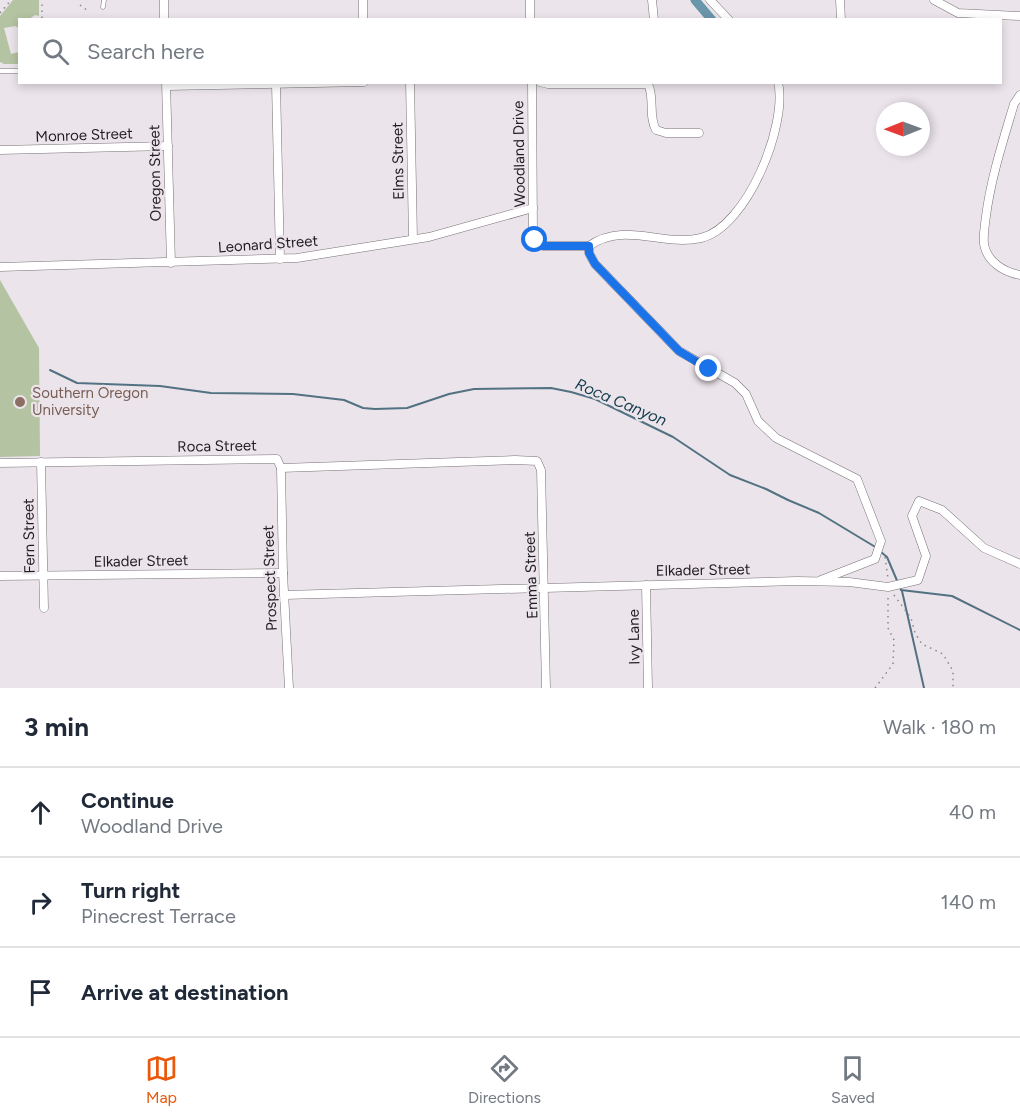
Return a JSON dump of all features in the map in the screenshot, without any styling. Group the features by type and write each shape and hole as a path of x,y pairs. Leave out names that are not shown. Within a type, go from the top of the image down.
{"street":[{"path":"164,0 164,18"},
{"path":"363,0 363,18"},
{"path":"530,0 530,18"},
{"path":"652,0 654,18"},
{"path":"710,0 727,18"},
{"path":"840,0 841,18"},
{"path":"934,0 958,13 1020,16"},
{"path":"166,84 276,84 279,259"},
{"name":"Oregon Street","path":"166,84 171,263"},
{"name":"Elms Street","path":"410,84 413,239"},
{"name":"Woodland Drive","path":"532,84 533,235 539,244 589,246"},
{"path":"648,84 652,96 652,122 656,130 666,133 699,133"},
{"path":"778,84 779,107 765,165 729,223 715,233 698,239 615,235 589,246 589,253 595,264 679,351 735,383 746,394 758,421 766,429 785,443 857,479 881,542 877,555 875,559 817,581"},
{"path":"1020,94 1014,104 990,189 984,246 993,262 1008,273 1020,275"},
{"name":"Monroe Street","path":"0,150 168,146"},
{"name":"Leonard Street","path":"0,267 279,259 413,239 533,208"},
{"name":"Roca Street","path":"0,463 274,459 279,461 281,468 537,461"},
{"name":"Emma Street","path":"537,461 541,470 546,688"},
{"name":"Fern Street","path":"40,462 44,608"},
{"name":"Prospect Street","path":"281,468 283,573 289,688"},
{"name":"Elkader Street","path":"284,595 817,581 875,584 888,587 918,580 926,556 912,516 920,501 942,510 984,548 1020,564"},
{"name":"Elkader Street","path":"0,576 283,573"},
{"name":"Ivy Lane","path":"646,585 648,688"}],"lane":[{"path":"103,7 104,0"},
{"path":"0,71 18,71"}],"path":[{"path":"0,13 11,0"},
{"path":"42,0 42,18"},
{"path":"691,0 709,18"},
{"path":"80,5 88,11"},
{"path":"875,688 893,664 894,640 888,628 888,565 881,542"},
{"path":"888,587 911,618 915,633 922,644 943,654 953,670 953,688"}],"green space":[{"path":"13,0 39,0 39,16 18,18 18,28 16,26 4,28 11,54 18,52 18,64 0,62 0,16"},
{"name":"Southern Oregon University","path":"0,280 39,348 40,456 0,457"}],"waterway":[{"path":"695,0 710,18"},
{"name":"Roca Canyon","path":"50,370 77,383 160,386 211,393 293,394 344,400 363,408 375,409 407,408 449,394 474,389 551,388 571,392 595,399 673,437 730,475 819,513 877,548"},
{"name":"Roca Canyon","path":"881,552 887,557 901,590 952,596 1020,630"},
{"path":"902,591 924,688"}],"place":[{"name":"Southern Oregon University","path":"20,402"}],"route":[{"path":"535,240 543,246 589,246 589,253 595,264 666,339 679,351 709,369"}]}
